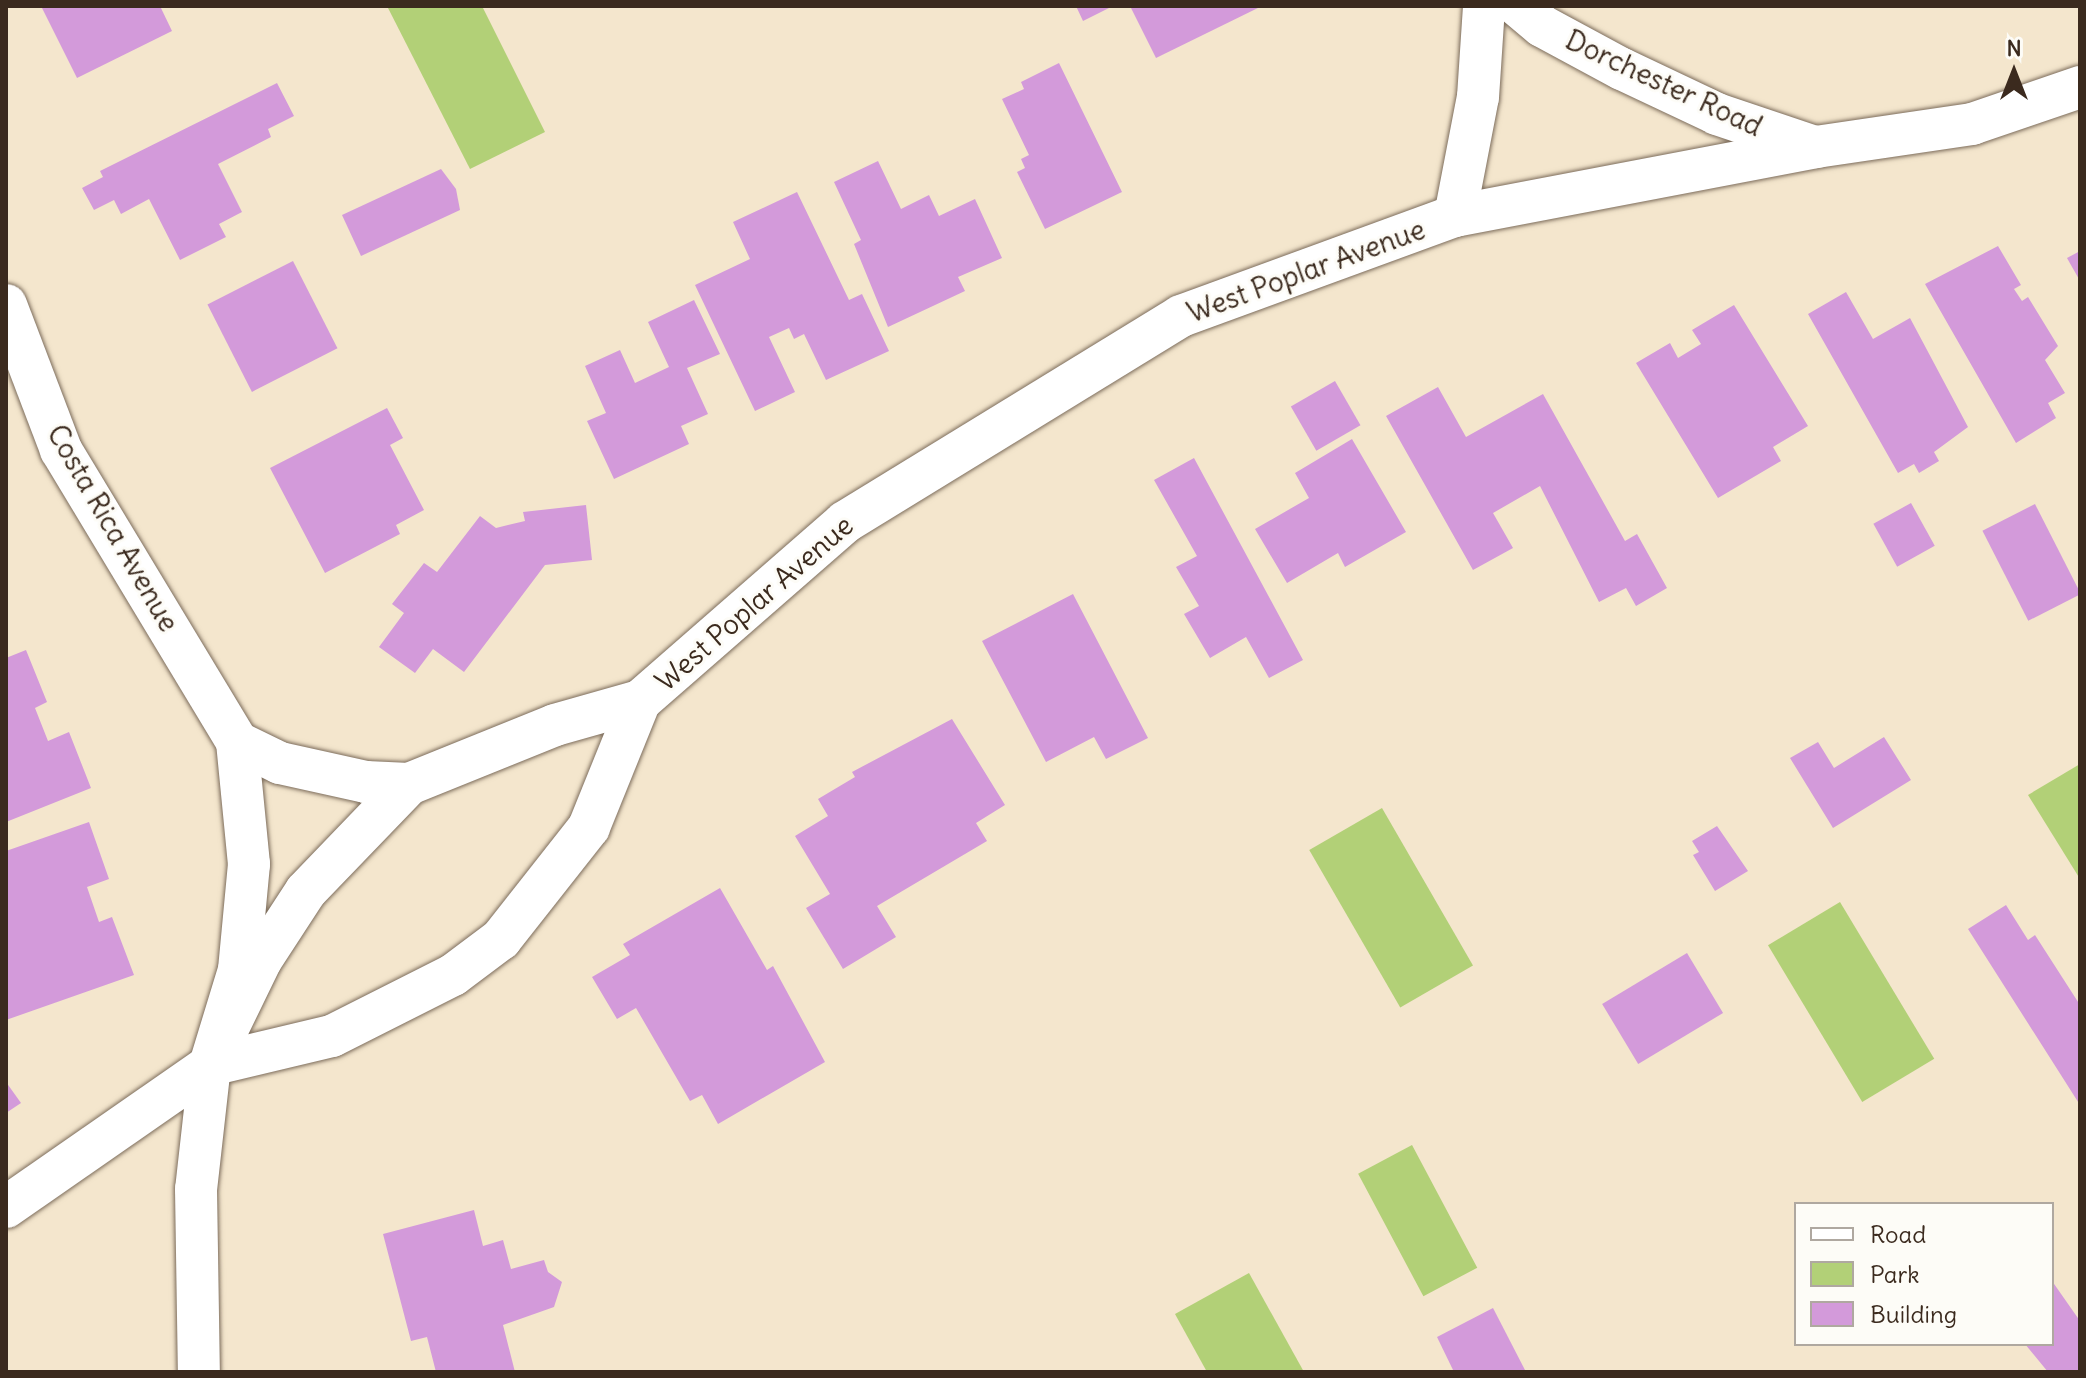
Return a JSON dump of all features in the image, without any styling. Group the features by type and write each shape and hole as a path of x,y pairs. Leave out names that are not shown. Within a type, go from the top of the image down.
{"street":[{"path":"1455,216 1478,97 1484,6"},
{"name":"Dorchester Road","path":"1518,6 1542,26 1622,69 1717,114 1816,147"},
{"name":"West Poplar Avenue","path":"210,1065 261,960 306,891 409,784 555,725 640,701 845,522 1181,316 1455,216 1816,147 1972,124 2080,87"},
{"name":"Costa Rica Avenue","path":"6,305 61,450 237,742 248,880 239,970 210,1065 196,1189 199,1372"},
{"name":"West Poplar Avenue","path":"6,1207 210,1065 332,1036 453,975 501,939 589,827 640,701"},
{"path":"237,742 294,767 366,782 409,784"}],"green space":[{"path":"387,6 482,6 545,132 470,169"},
{"path":"2080,764 2080,879 2028,795"},
{"path":"1382,808 1473,966 1400,1008 1309,850"},
{"path":"1840,902 1934,1059 1862,1102 1768,945"},
{"path":"1412,1145 1477,1268 1423,1296 1358,1174"},
{"path":"1249,1273 1304,1372 1207,1372 1175,1314"}],"building":[{"path":"41,6 160,6 172,31 77,78"},
{"path":"1076,6 1113,6 1083,21"},
{"path":"1130,6 1262,6 1156,58"},
{"path":"1059,63 1122,192 1045,229 1017,172 1025,168 1021,159 1029,155 1002,99 1024,89 1021,82"},
{"path":"277,83 294,116 268,129 271,137 218,164 242,212 219,224 226,237 180,260 149,199 121,214 114,200 94,210 82,188 103,177 100,171"},
{"path":"878,161 901,209 929,195 939,216 975,199 1002,258 958,277 965,291 888,327 854,244 861,240 834,182"},
{"path":"441,169 456,189 460,210 361,256 342,215"},
{"path":"797,192 849,300 862,294 889,351 826,380 804,334 794,339 789,328 769,337 795,392 755,411 695,285 750,259 733,222"},
{"path":"1998,246 2021,285 2014,289 2022,301 2028,297 2058,346 2045,360 2065,393 2048,403 2056,418 2016,443 1925,284"},
{"path":"2080,251 2080,281 2067,258"},
{"path":"293,261 337,348 252,392 207,305"},
{"path":"1846,292 1873,339 1910,318 1968,427 1934,452 1939,461 1919,473 1914,464 1898,473 1808,314"},
{"path":"694,300 720,354 687,368 708,414 681,426 689,444 614,479 587,421 606,413 585,366 620,350 635,383 669,367 648,322"},
{"path":"1734,305 1808,426 1773,447 1781,461 1718,498 1636,363 1670,343 1678,358 1701,344 1692,330"},
{"path":"1335,381 1360,425 1316,451 1291,406"},
{"path":"1438,387 1466,437 1543,394 1625,541 1637,534 1667,588 1636,606 1626,588 1599,602 1540,486 1493,513 1513,548 1473,570 1386,416"},
{"path":"387,408 403,438 390,445 424,510 396,525 400,534 325,573 270,468"},
{"path":"1352,439 1406,532 1345,567 1338,553 1287,583 1255,529 1309,498 1295,473"},
{"path":"1194,458 1303,660 1269,678 1246,637 1210,658 1184,614 1199,606 1176,567 1197,556 1154,480"},
{"path":"1911,503 1935,546 1897,567 1873,524"},
{"path":"2035,504 2080,594 2028,621 1982,531"},
{"path":"586,505 592,560 545,565 464,672 433,649 415,673 379,647 404,613 392,604 424,563 437,572 480,516 496,528 525,521 523,512"},
{"path":"1073,594 1148,738 1106,759 1094,737 1046,762 982,641"},
{"path":"26,650 47,702 35,708 48,741 69,732 91,788 6,822 6,658"},
{"path":"952,719 1005,805 976,823 987,841 877,906 896,937 843,969 806,908 830,894 795,836 828,816 818,799 855,777 852,772"},
{"path":"1884,737 1911,780 1833,828 1790,758 1818,742 1834,768"},
{"path":"89,822 109,879 87,887 99,922 112,917 134,975 6,1020 6,851"},
{"path":"1717,826 1748,871 1715,891 1693,855 1699,852 1692,841"},
{"path":"720,888 767,970 773,966 825,1062 718,1124 702,1095 690,1101 636,1008 617,1019 592,977 630,955 623,944"},
{"path":"2006,905 2028,940 2035,935 2080,1005 2080,1105 1968,929"},
{"path":"1687,953 1723,1013 1638,1064 1602,1004"},
{"path":"6,1082 21,1103 6,1113"},
{"path":"474,1210 483,1246 503,1240 511,1269 544,1260 548,1272 562,1282 554,1307 503,1325 515,1372 436,1372 427,1337 411,1341 383,1234"},
{"path":"2054,1284 2080,1321 2080,1372 2048,1372 2027,1346 2054,1346"},
{"path":"1493,1308 1526,1372 1454,1372 1437,1337"}]}
